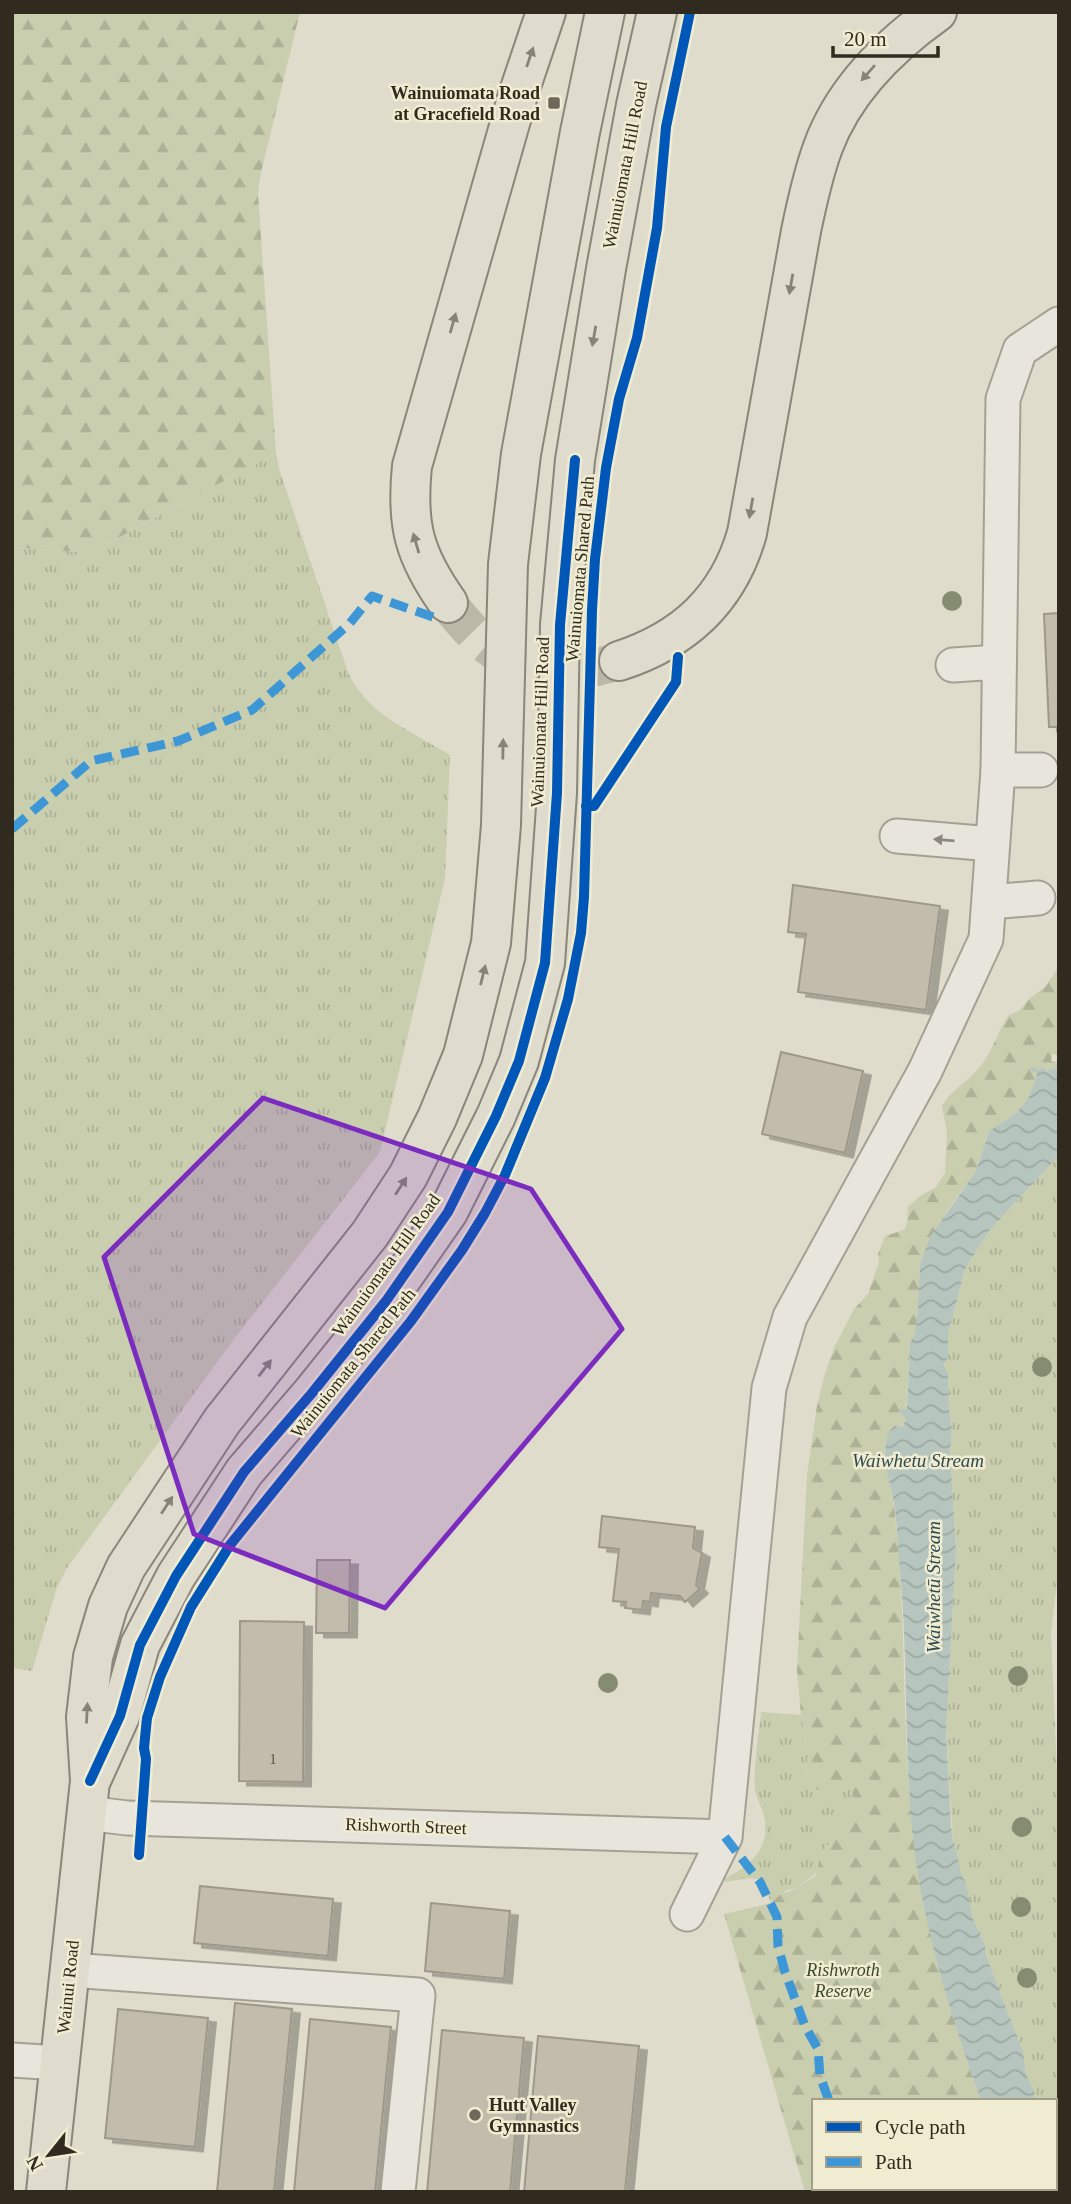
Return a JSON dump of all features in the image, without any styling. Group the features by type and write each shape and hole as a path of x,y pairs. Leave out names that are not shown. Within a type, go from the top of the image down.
{"main road":[{"path":"448,603 419,555 411,525 409,494 412,466 518,95 546,12"},
{"name":"Wainuiomata Hill Road","path":"88,1797 86,1717 93,1657 108,1606 126,1567 222,1421 370,1234 408,1176 437,1118 463,1055 491,943 501,825 508,564 521,454 580,132 605,12"},
{"name":"Wainuiomata Hill Road","path":"88,1797 120,1716 140,1645 176,1576 244,1472 386,1301 448,1212 496,1116 519,1061 544,963 557,793 560,625 575,460 633,119 657,12"},
{"path":"619,661 641,654 685,629 716,596 740,555 801,231 811,183 824,145 840,113 862,79 884,56 937,12"},
{"name":"Wainui Road","path":"46,2192 88,1797"}],"street":[{"path":"687,1914 725,1837 769,1388 790,1317 925,1071 986,939 998,771 1003,399 1020,350 1059,324"},
{"path":"953,665 999,662"},
{"path":"998,771 1041,770"},
{"path":"897,835 992,844"},
{"path":"990,902 1038,898"},
{"name":"Rishworth Street","path":"88,1797 127,1818 725,1837"},
{"path":"70,1970 418,1995 398,2192"},
{"path":"12,2060 60,2063"}],"highlighted area":[{"path":"263,1098 531,1189 622,1329 385,1608 194,1534 104,1257"}],"green space":[{"path":"12,12 300,12 258,194 276,453 90,553 12,547"},
{"path":"276,453 280,472 348,672 356,687 378,711 450,755 445,878 380,1152 234,1339 67,1568 57,1587 32,1671 12,1668 12,547 90,553"},
{"name":"Rishwroth Reserve","path":"1059,966 1059,1055 1052,1054 1051,1061 1058,1062 1059,1070 1030,1070 1037,1076 1028,1099 1016,1113 989,1131 976,1171 947,1211 920,1265 917,1320 914,1337 910,1342 906,1420 886,1447 884,1455 893,1500 898,1548 907,1757 914,1840 940,1972 980,2099 812,2099 812,2190 1013,2192 805,2192 724,1914 771,1903 781,1894 798,1888 815,1876 819,1855 831,1842 832,1832 849,1820 854,1797 850,1785 828,1790 812,1789 806,1773 808,1754 797,1670 807,1475 817,1406 834,1348 854,1309 868,1294 885,1236 904,1230 908,1207 936,1187 945,1173 947,1133 942,1106 983,1063 1009,1015 1019,1011 1046,986"},
{"path":"1059,1155 1059,1567 1051,1633 1059,1820 1059,2189 1057,2099 1035,2099 1026,2074 1023,2052 970,1912 953,1842 946,1732 956,1550 948,1374 942,1364 948,1358 948,1335 965,1269 989,1231"},
{"path":"761,1712 801,1715 808,1754 806,1773 843,1786 850,1785 854,1797 849,1821 819,1855 818,1871 798,1888 787,1890 771,1903 762,1880 749,1878 725,1882 724,1879 750,1862 765,1837 766,1827 755,1781"}],"water":[{"name":"Waiwhetu Stream","path":"1031,1067 1047,1071 1054,1068 1059,1070 1059,1155 989,1231 965,1269 948,1335 948,1358 943,1364 948,1374 952,1429 950,1452 956,1550 946,1732 953,1842 973,1919 1023,2052 1026,2074 1035,2099 980,2099 939,1971 918,1872 910,1806 897,1533 885,1451 889,1431 895,1426 902,1427 906,1420 899,1412 900,1409 907,1409 910,1342 914,1337 917,1320 920,1265 930,1237 976,1171 989,1131 1016,1113 1028,1099 1037,1076 1030,1070"}],"building":[{"path":"1059,613 1059,727 1049,727 1044,614"},
{"path":"793,885 940,906 926,1010 798,992 806,934 788,932"},
{"path":"781,1052 863,1071 845,1153 762,1134"},
{"path":"602,1516 695,1527 693,1548 702,1553 696,1585 700,1589 685,1602 680,1596 651,1593 650,1602 643,1601 642,1610 625,1608 626,1602 613,1601 619,1549 599,1547"},
{"path":"317,1560 350,1560 349,1633 316,1633"},
{"path":"240,1621 304,1622 303,1782 239,1781"},
{"path":"200,1886 333,1899 328,1956 194,1943"},
{"path":"431,1903 510,1911 504,1979 425,1971"},
{"path":"235,2003 292,2009 274,2192 217,2192"},
{"path":"118,2009 208,2018 195,2147 105,2138"},
{"path":"310,2019 391,2027 375,2192 294,2192"},
{"name":"Hutt Valley Gymnastics","path":"442,2030 524,2038 510,2192 427,2192"},
{"path":"538,2036 639,2046 625,2192 524,2192"}],"tunnel":[{"path":"448,603 484,643 502,656 522,665 543,671 566,671 619,661"}],"marked path":[{"path":"12,829 91,761 178,741 252,710 350,623 372,596 433,617"},
{"path":"725,1837 760,1882 777,1917 778,1946 785,1972 805,2026 818,2049 820,2076 828,2099"}],"cycle path":[{"name":"Wainuiomata Shared Path","path":"139,1855 147,1718 160,1677 191,1607 230,1545 411,1321 462,1250 505,1175 545,1078 568,999 581,933 592,610 606,468 619,399 637,338 657,228 666,127 690,12"},
{"name":"Wainuiomata Shared Path","path":"90,1781 120,1716 140,1645 176,1576 244,1472 386,1301 448,1212 496,1116 519,1061 545,963 557,793 560,625 575,460"},
{"path":"586,806 594,806 676,682 678,657"}],"place":[{"name":"Wainuiomata Road at Gracefield Road","path":"554,103"},
{"name":"Hutt Valley Gymnastics","path":"475,2115"}],"water label":[{"name":"Waiwhetū Stream","path":"933,1587"}]}
